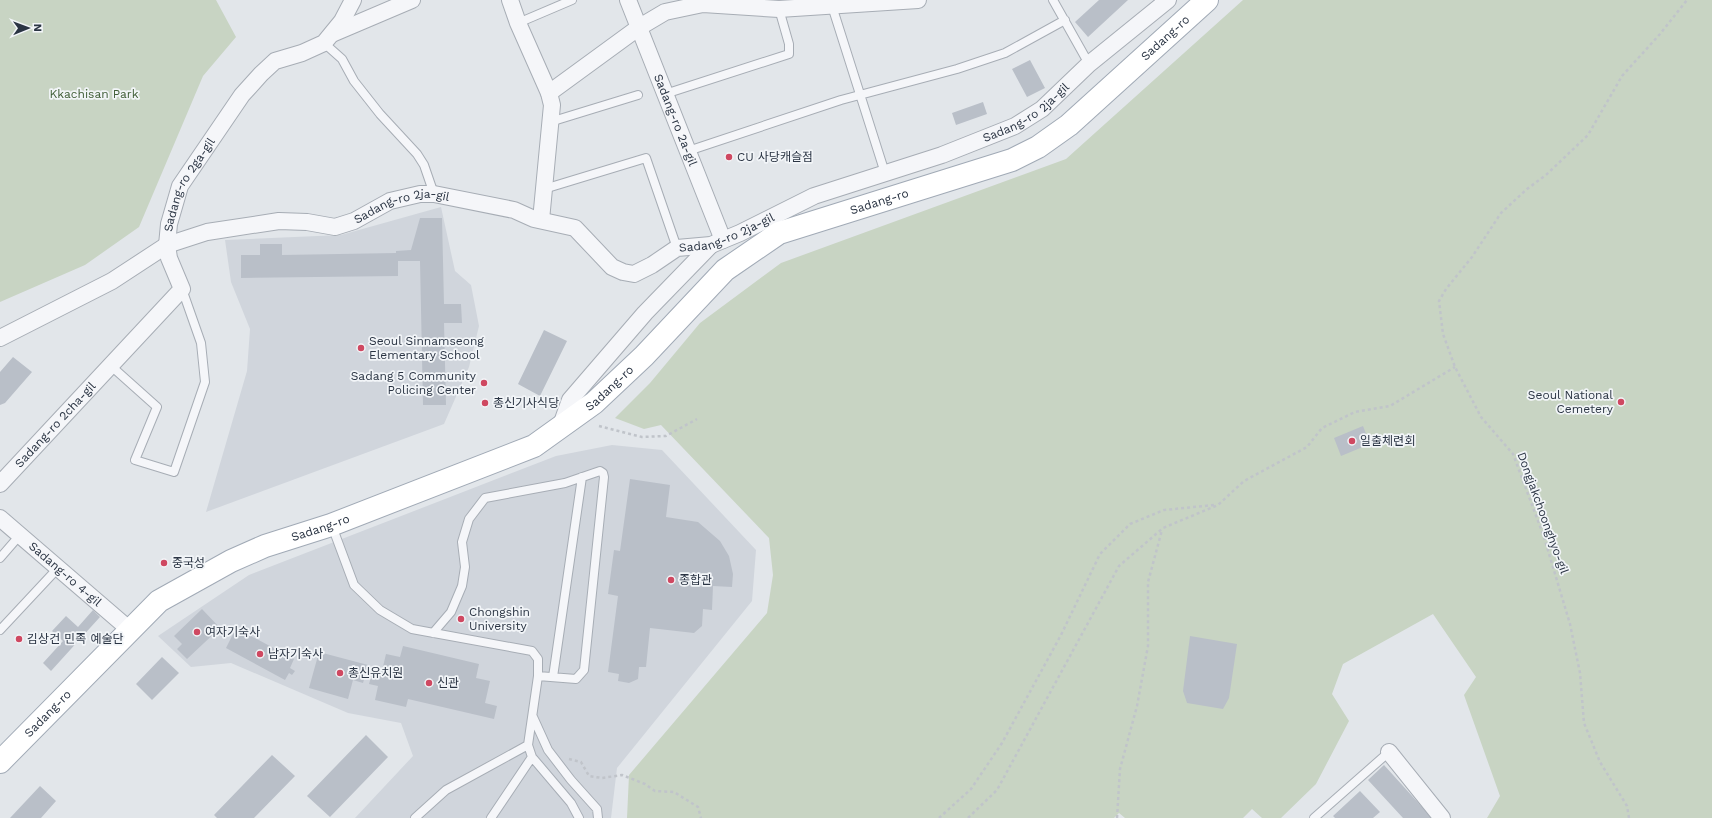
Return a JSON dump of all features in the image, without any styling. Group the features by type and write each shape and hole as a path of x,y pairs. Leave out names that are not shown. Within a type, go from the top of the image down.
{"main road":[{"name":"Sadang-ro","path":"0,762 159,601 231,561 265,546 331,525 534,446 594,403 644,356 725,270 779,233 1012,160 1038,146 1069,125 1207,0"}],"street":[{"name":"Sadang-ro 2ga-gil","path":"0,338 112,281 167,245 169,224 180,186 242,95 275,61 302,53 327,39 342,21 353,0"},
{"path":"327,39 412,0"},
{"path":"510,0 518,23 549,93 552,105 541,220"},
{"name":"Sadang-ro 2a-gil","path":"628,0 688,152 717,242"},
{"path":"549,93 638,28 665,12 703,4 779,9 918,0"},
{"name":"Sadang-ro 2ja-gil","path":"167,245 207,232 279,221 307,222 335,227 354,221 390,201 420,194 434,194 514,210 541,220 575,228 612,266 622,272 634,274 652,265 677,248 717,242 814,196 942,155 1015,126 1042,109 1089,64 1168,0"},
{"path":"560,428 570,400 645,313 717,242"},
{"path":"167,245 169,258 182,289"},
{"name":"Sadang-ro 2cha-gil","path":"0,484 182,289"},
{"name":"Sadang-ro 4-gil","path":"0,518 130,630"},
{"path":"1389,752 1442,818"}],"lane":[{"path":"518,23 572,0"},
{"path":"1054,0 1089,64"},
{"path":"832,6 885,173"},
{"path":"665,94 789,54 789,44 779,9"},
{"path":"688,152 860,95 957,69 1005,53 1065,20"},
{"path":"327,39 342,59 354,81 380,114 417,154 424,165 434,194"},
{"path":"550,122 638,95"},
{"path":"544,189 646,158 677,248"},
{"path":"110,365 158,407 135,460 174,472 205,382 201,343 182,289"},
{"path":"433,633 451,612 462,586 465,567 462,542 468,519 485,498 565,483 600,471 603,473 604,477 584,670 576,679 538,676"},
{"path":"553,677 582,477"},
{"path":"331,525 354,585 380,610 412,629 532,650 538,660 538,676 528,746 532,757 571,803 579,818"},
{"path":"0,558 20,535"},
{"path":"0,630 58,568"},
{"path":"533,716 548,750 571,780 597,809 598,818"},
{"path":"415,818 446,790 528,746"},
{"path":"1314,818 1389,752"},
{"path":"491,818 532,757"}],"path":[{"name":"Dongjakchoonghyo-gil","path":"1629,818 1626,806 1600,762 1584,724 1580,673 1568,617 1544,537 1513,454 1481,417 1455,367 1443,334 1439,301 1446,289 1472,257 1501,213 1527,189 1546,175 1588,135 1622,76 1660,34 1687,0"},
{"path":"968,818 997,790 1119,566 1163,528 1218,505 1244,481 1307,447 1322,428 1355,412 1390,406 1455,367"},
{"path":"599,426 642,437 666,436 697,420"},
{"path":"939,818 971,789 1002,743 1060,635 1100,554 1130,524 1164,510 1218,505"},
{"path":"1117,818 1120,769 1137,706 1148,646 1148,582 1163,528"},
{"path":"548,750 557,750 567,759 581,762 589,776 602,778 622,775 645,784 656,791 674,792 698,807 701,818"}],"shaded area":[{"name":"Seoul Sinnamseong Elementary School","path":"441,207 455,271 471,285 479,326 469,367 444,424 206,512 247,371 250,329 231,282 225,240 341,235"},
{"name":"Chongshin University","path":"612,445 662,450 756,550 752,601 617,768 611,818 355,818 413,756 401,723 348,713 231,663 191,667 158,636 249,575 556,456"}],"green space":[{"name":"Kkachisan Park","path":"0,0 216,0 236,37 203,76 139,227 85,265 0,302"},
{"path":"1243,0 1712,0 1712,818 1487,818 1500,796 1464,695 1476,677 1433,614 1343,664 1332,694 1349,721 1316,784 1281,818 1262,818 1252,809 1243,818 1125,818 1119,813 1114,818 627,818 629,775 767,613 773,575 769,538 661,425 644,429 615,418 650,383 700,323 781,263 1066,159"}],"building":[{"path":"1099,0 1128,0 1088,37 1075,22"},
{"path":"1030,60 1045,88 1027,97 1012,69"},
{"path":"983,102 987,114 956,125 952,113"},
{"path":"420,218 442,218 444,304 461,304 462,323 444,323 446,405 423,405 420,261 398,261 398,276 241,278 241,255 260,255 260,244 282,244 282,255 396,253 396,251 411,250"},
{"path":"544,330 567,341 540,396 518,384"},
{"path":"13,357 32,372 5,403 0,405 0,372"},
{"name":"일출체련회","path":"1363,426 1370,444 1341,456 1334,438"},
{"name":"종합관","path":"630,479 670,485 666,517 698,522 720,541 729,556 733,574 732,587 713,586 712,610 703,609 702,626 694,633 650,628 646,667 639,667 638,679 629,683 618,681 619,674 608,672 618,596 608,594 614,550 620,551"},
{"name":"여자기숙사","path":"202,609 220,628 187,659 177,649 182,644 174,636"},
{"path":"93,610 100,617 51,671 43,663 63,641 52,631 66,616 78,627"},
{"name":"남자기숙사","path":"236,628 294,659 290,668 295,671 292,675 289,673 285,680 226,648"},
{"path":"1190,636 1237,644 1229,698 1223,709 1187,703 1183,691"},
{"name":"신관","path":"403,646 479,664 476,678 490,681 485,703 497,706 494,719 408,699 406,707 375,700 378,686 369,684 372,673 381,675 386,654 400,657"},
{"name":"총신유치원","path":"319,652 368,665 363,683 353,680 348,699 309,688"},
{"path":"162,657 179,673 152,700 136,684"},
{"path":"366,735 388,757 330,817 307,796"},
{"path":"272,755 295,776 254,818 217,818 214,815"},
{"path":"1384,765 1432,818 1403,818 1368,780"},
{"path":"40,786 56,801 41,818 10,818"},
{"path":"1360,791 1380,812 1373,818 1335,818 1333,816"}],"place":[{"name":"CU 사당캐슬점","path":"729,157"},
{"name":"Seoul Sinnamseong Elementary School","path":"361,348"},
{"name":"Sadang 5 Community Policing Center","path":"484,383"},
{"name":"Seoul National Cemetery","path":"1621,402"},
{"name":"총신기사식당","path":"485,403"},
{"name":"일출체련회","path":"1352,441"},
{"name":"중국성","path":"164,563"},
{"name":"종합관","path":"671,580"},
{"name":"Chongshin University","path":"461,619"},
{"name":"여자기숙사","path":"197,632"},
{"name":"김상건 민족 예술단","path":"19,639"},
{"name":"남자기숙사","path":"260,654"},
{"name":"총신유치원","path":"340,673"},
{"name":"신관","path":"429,683"}]}
